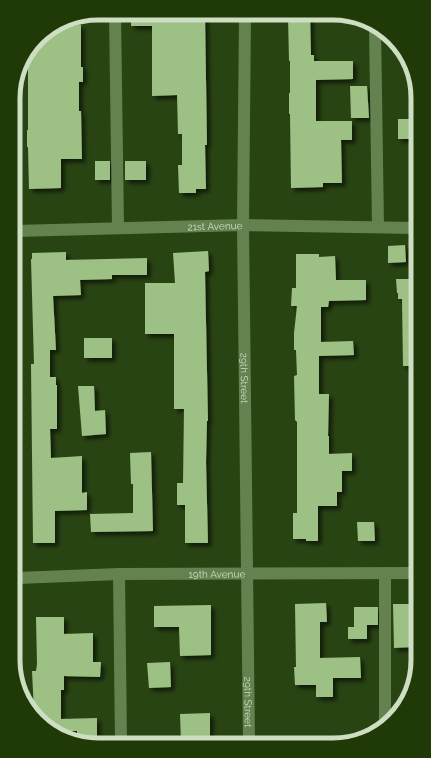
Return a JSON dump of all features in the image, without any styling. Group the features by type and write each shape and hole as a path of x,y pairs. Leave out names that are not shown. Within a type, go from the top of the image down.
{"street":[{"path":"115,20 118,228"},
{"name":"29th Street","path":"246,20 242,225 249,738"},
{"path":"375,32 378,227"},
{"name":"21st Avenue","path":"20,231 242,225 411,228"},
{"path":"385,573 385,718"},
{"name":"19th Avenue","path":"20,578 120,574 411,573"},
{"path":"120,574 121,738"}],"building":[{"path":"131,20 205,20 207,145 205,145 206,189 196,189 196,193 179,193 178,165 182,165 182,134 178,134 177,95 152,96 152,26 131,26"},
{"path":"288,20 310,20 311,55 314,55 314,61 353,61 353,79 316,80 316,121 352,121 352,140 341,140 342,183 323,183 323,187 291,188"},
{"path":"70,25 81,25 81,67 83,67 83,82 79,82 79,111 81,111 82,159 61,159 61,188 29,189 27,147 28,64 39,47 47,39 59,30"},
{"path":"350,86 367,86 369,118 351,118"},
{"path":"398,119 411,119 411,139 398,139"},
{"path":"95,161 110,161 110,180 95,180"},
{"path":"125,161 146,161 146,180 125,180"},
{"path":"405,245 406,262 388,263 388,246"},
{"path":"208,251 209,271 205,272 208,421 206,462 208,543 185,543 185,505 177,505 177,483 183,483 184,409 174,409 174,334 145,334 145,283 175,283 173,253"},
{"path":"66,252 66,260 147,258 147,275 112,275 112,279 80,280 81,295 53,296 56,350 50,350 50,377 56,377 57,429 50,429 51,458 82,456 82,493 87,492 87,510 55,511 55,543 33,543 31,364 34,364 31,259 32,253"},
{"path":"296,254 319,254 319,257 335,256 336,280 366,280 366,300 329,301 328,307 321,307 321,342 353,341 354,355 319,356 319,394 329,394 329,454 352,453 352,471 342,471 342,492 337,492 337,506 318,506 318,541 293,539 293,513 297,513 297,422 295,420 294,376 297,375 296,350 294,350 294,333 297,306 291,306 292,288 296,288"},
{"path":"396,279 411,279 411,366 403,366 402,299 398,299"},
{"path":"84,338 112,338 112,358 84,358"},
{"path":"78,386 94,386 95,411 105,410 106,434 82,436"},
{"path":"151,452 153,531 91,532 90,514 133,513 133,484 131,484 130,453"},
{"path":"357,522 374,522 375,541 358,541"},
{"path":"326,603 327,622 320,622 320,658 360,657 361,678 333,678 333,697 316,697 316,685 295,685 295,604"},
{"path":"393,604 411,604 411,647 394,648"},
{"path":"211,605 211,655 180,656 179,627 154,627 154,606"},
{"path":"354,607 378,607 378,625 367,625 367,639 348,639 348,627 354,627"},
{"path":"36,617 64,617 64,634 93,633 93,662 101,662 100,677 64,676 64,690 61,690 61,719 97,718 97,736 83,736 77,735 77,731 66,731 55,725 39,711 34,704 32,671 36,671"},
{"path":"170,662 171,687 149,688 147,663"},
{"path":"210,713 210,737 181,738 180,714"}]}
